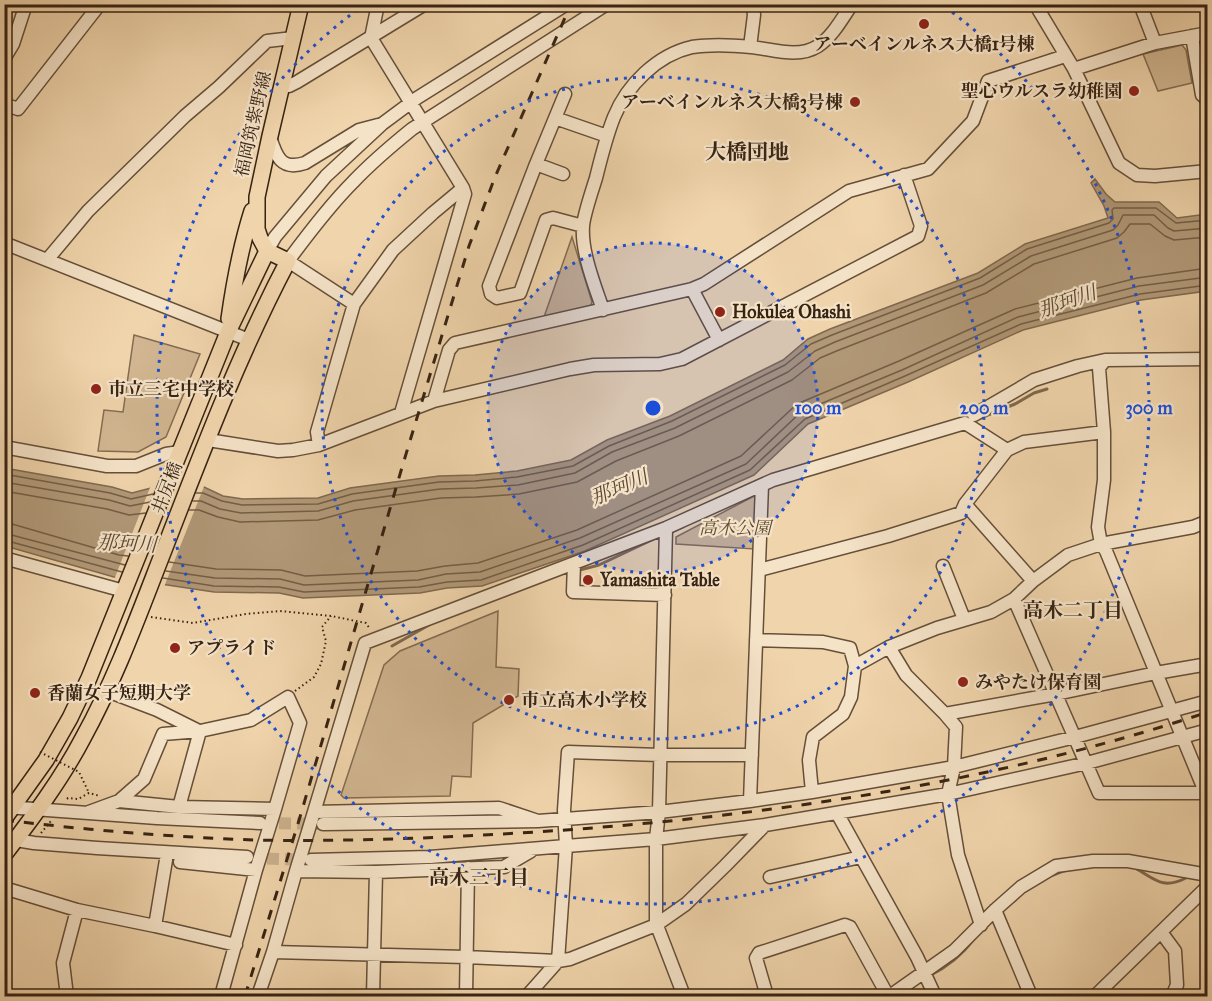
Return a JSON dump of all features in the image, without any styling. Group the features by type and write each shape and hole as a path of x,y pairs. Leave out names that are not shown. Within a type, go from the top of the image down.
{"main road":[{"name":"福岡筑紫野線","path":"267,251 257,229 257,197 301,4"},
{"path":"228,332 236,276 257,197"},
{"path":"177,458 228,332 267,251 288,261 249,340 208,440"},
{"name":"井尻橋","path":"107,691 116,674 208,440"},
{"name":"井尻橋","path":"125,589 177,458"},
{"path":"7,811 46,760 69,718 89,678 125,589"},
{"path":"4,855 10,839 39,809 69,762 107,691"}],"street":[{"path":"15,4 20,20"},
{"path":"4,59 13,44 26,4"},
{"path":"4,104 18,109 100,4"},
{"path":"378,4 371,38 465,194 401,413"},
{"path":"281,86 289,86 297,82 425,4"},
{"path":"267,251 275,237 326,176 382,124 410,103 567,4"},
{"path":"354,304 288,261 329,207 382,153 412,129 607,4"},
{"path":"750,47 753,4"},
{"path":"603,310 586,257 583,226 607,136 615,115 638,79 668,56 691,48 720,45 805,52 818,47 829,37 852,4"},
{"path":"1035,4 1074,69 1119,163 1137,175 1155,176 1208,171"},
{"path":"1140,4 1155,43"},
{"path":"1074,69 1155,43 1208,33"},
{"path":"1192,36 1202,95 1208,100"},
{"path":"46,260 88,211 185,116 267,41 293,38"},
{"path":"434,401 449,350 455,343 692,289 704,284 849,191 928,169 973,121 988,81 1065,56"},
{"path":"565,94 489,286 491,294 497,298 520,293 546,220 553,218 583,226"},
{"path":"555,118 607,136"},
{"path":"270,136 276,155 281,161 287,165 297,165 305,163 359,130 382,124"},
{"path":"536,164 563,174"},
{"path":"208,440 278,451 293,450 319,445 434,401 570,369 594,365 660,364 682,359 918,236 921,226 904,175"},
{"path":"319,445 317,432 354,304 393,250 463,188"},
{"path":"4,243 249,340"},
{"path":"692,289 720,340"},
{"path":"974,415 1034,380 1078,366 1105,360 1208,359"},
{"path":"1014,598 1099,793 1207,795 1106,551 1101,544 1098,527 1104,480 1104,432 1099,368 1105,360"},
{"path":"258,996 365,643 666,528 784,477 965,423 1007,450"},
{"path":"759,570 888,536 961,513 965,504 1007,450 1024,442 1104,432"},
{"path":"4,447 107,466 136,466 166,454 177,458"},
{"path":"750,801 762,485"},
{"path":"965,504 1032,581"},
{"path":"855,666 889,647 937,627 991,612 1014,598 1032,581 1068,555 1101,544 1193,527 1208,521"},
{"path":"666,528 659,812 656,839 656,925 684,996"},
{"path":"4,558 125,589"},
{"path":"573,564 573,592 665,595"},
{"path":"943,566 964,619"},
{"path":"756,640 823,642 850,648 855,666 851,698 843,714 813,736 809,760 812,792"},
{"path":"889,647 906,675 956,727 954,767 948,794 958,855 981,925"},
{"path":"945,714 1208,664"},
{"path":"107,691 157,710 200,731"},
{"path":"86,813 119,801 144,779 163,734 200,731 251,720 288,697 300,723 221,996"},
{"path":"323,824 538,821 659,812 750,801 954,767 1208,701"},
{"path":"311,860 430,856 566,846 656,839 765,825 948,794 1087,763 1208,730"},
{"path":"179,807 200,731"},
{"path":"527,996 558,961 566,846 567,752 752,755"},
{"path":"119,801 179,807 275,809"},
{"path":"314,812 499,808 538,821"},
{"path":"7,811 39,809 260,823"},
{"path":"837,813 917,957 934,996"},
{"path":"273,952 558,961 570,959 656,925 686,904 765,825"},
{"path":"10,839 155,853 247,858"},
{"path":"87,847 109,856 256,870"},
{"path":"296,871 376,872 504,867 535,848"},
{"path":"770,877 861,857"},
{"path":"155,926 166,860"},
{"path":"767,996 756,958 759,953 845,925 850,927 889,996 926,977 981,925 997,914 1021,887 1056,866 1093,861 1128,861 1208,875"},
{"path":"466,996 468,868"},
{"path":"373,996 376,872"},
{"path":"1095,996 1208,886"},
{"path":"4,888 77,910 237,945"},
{"path":"67,996 63,963 77,910"},
{"path":"997,914 1031,996"},
{"path":"1161,932 1175,951 1177,985 1173,994 1168,996"}],"path":[{"path":"151,617 193,623 280,611 366,622 378,639"},
{"path":"288,697 314,676 321,664 326,641 322,627 331,616"},
{"path":"40,752 79,772 88,792"}],"green space":[{"path":"1182,45 1186,50 1192,83 1158,91 1143,54"},
{"path":"572,237 592,302 590,307 544,317"},
{"path":"134,335 200,354 166,437 138,452 98,451 104,410 123,412"},
{"name":"高木公園","path":"756,495 755,549 676,544 676,537"},
{"path":"498,611 496,667 519,669 518,696 473,723 471,777 452,776 450,796 344,798 341,795 384,665 400,651"}],"water":[{"name":"那珂川","path":"1095,179 1115,202 1159,202 1177,218 1207,214 1207,291 1141,300 1023,330 808,424 754,475 585,551 482,586 447,588 420,593 303,598 279,593 214,592 114,577 5,546 4,468 112,487 132,493 151,488 204,487 223,496 243,499 318,498 350,488 439,476 517,471 571,460 607,440 670,416 783,360 808,339 830,329 978,273 1025,244 1108,218 1091,183"}],"pier":[{"path":"205,484 164,587 114,580 151,485"}],"waterway":[{"path":"978,419 1047,389"},
{"path":"670,533 683,527"},
{"path":"576,571 599,565 658,537"},
{"path":"392,646 429,625"},
{"path":"1135,868 1159,882 1171,883 1186,878"},
{"path":"1053,875 1066,870"},
{"path":"929,976 954,960 974,939"}],"tunnel":[{"path":"261,823 323,824"},
{"path":"249,858 310,860"}],"railway":[{"path":"245,996 469,246 495,177 571,4"},
{"path":"4,820 160,835 254,840 449,837 647,823 809,804 971,775 1051,757 1208,712"}],"place":[{"name":"アーベインルネス大橋1号棟","path":"924,24"},
{"name":"聖心ウルスラ幼稚園","path":"1134,91"},
{"name":"アーベインルネス大橋3号棟","path":"855,102"},
{"name":"Hokulea Ohashi","path":"720,312"},
{"name":"市立三宅中学校","path":"96,389"},
{"name":"Yamashita Table","path":"588,580"},
{"name":"アプライド","path":"175,648"},
{"name":"みやたけ保育園","path":"963,682"},
{"name":"香蘭女子短期大学","path":"35,693"},
{"name":"市立高木小学校","path":"509,700"}],"district":[{"name":"大橋団地","path":"747,152"},
{"name":"高木二丁目","path":"1073,610"},
{"name":"高木三丁目","path":"479,877"}]}
